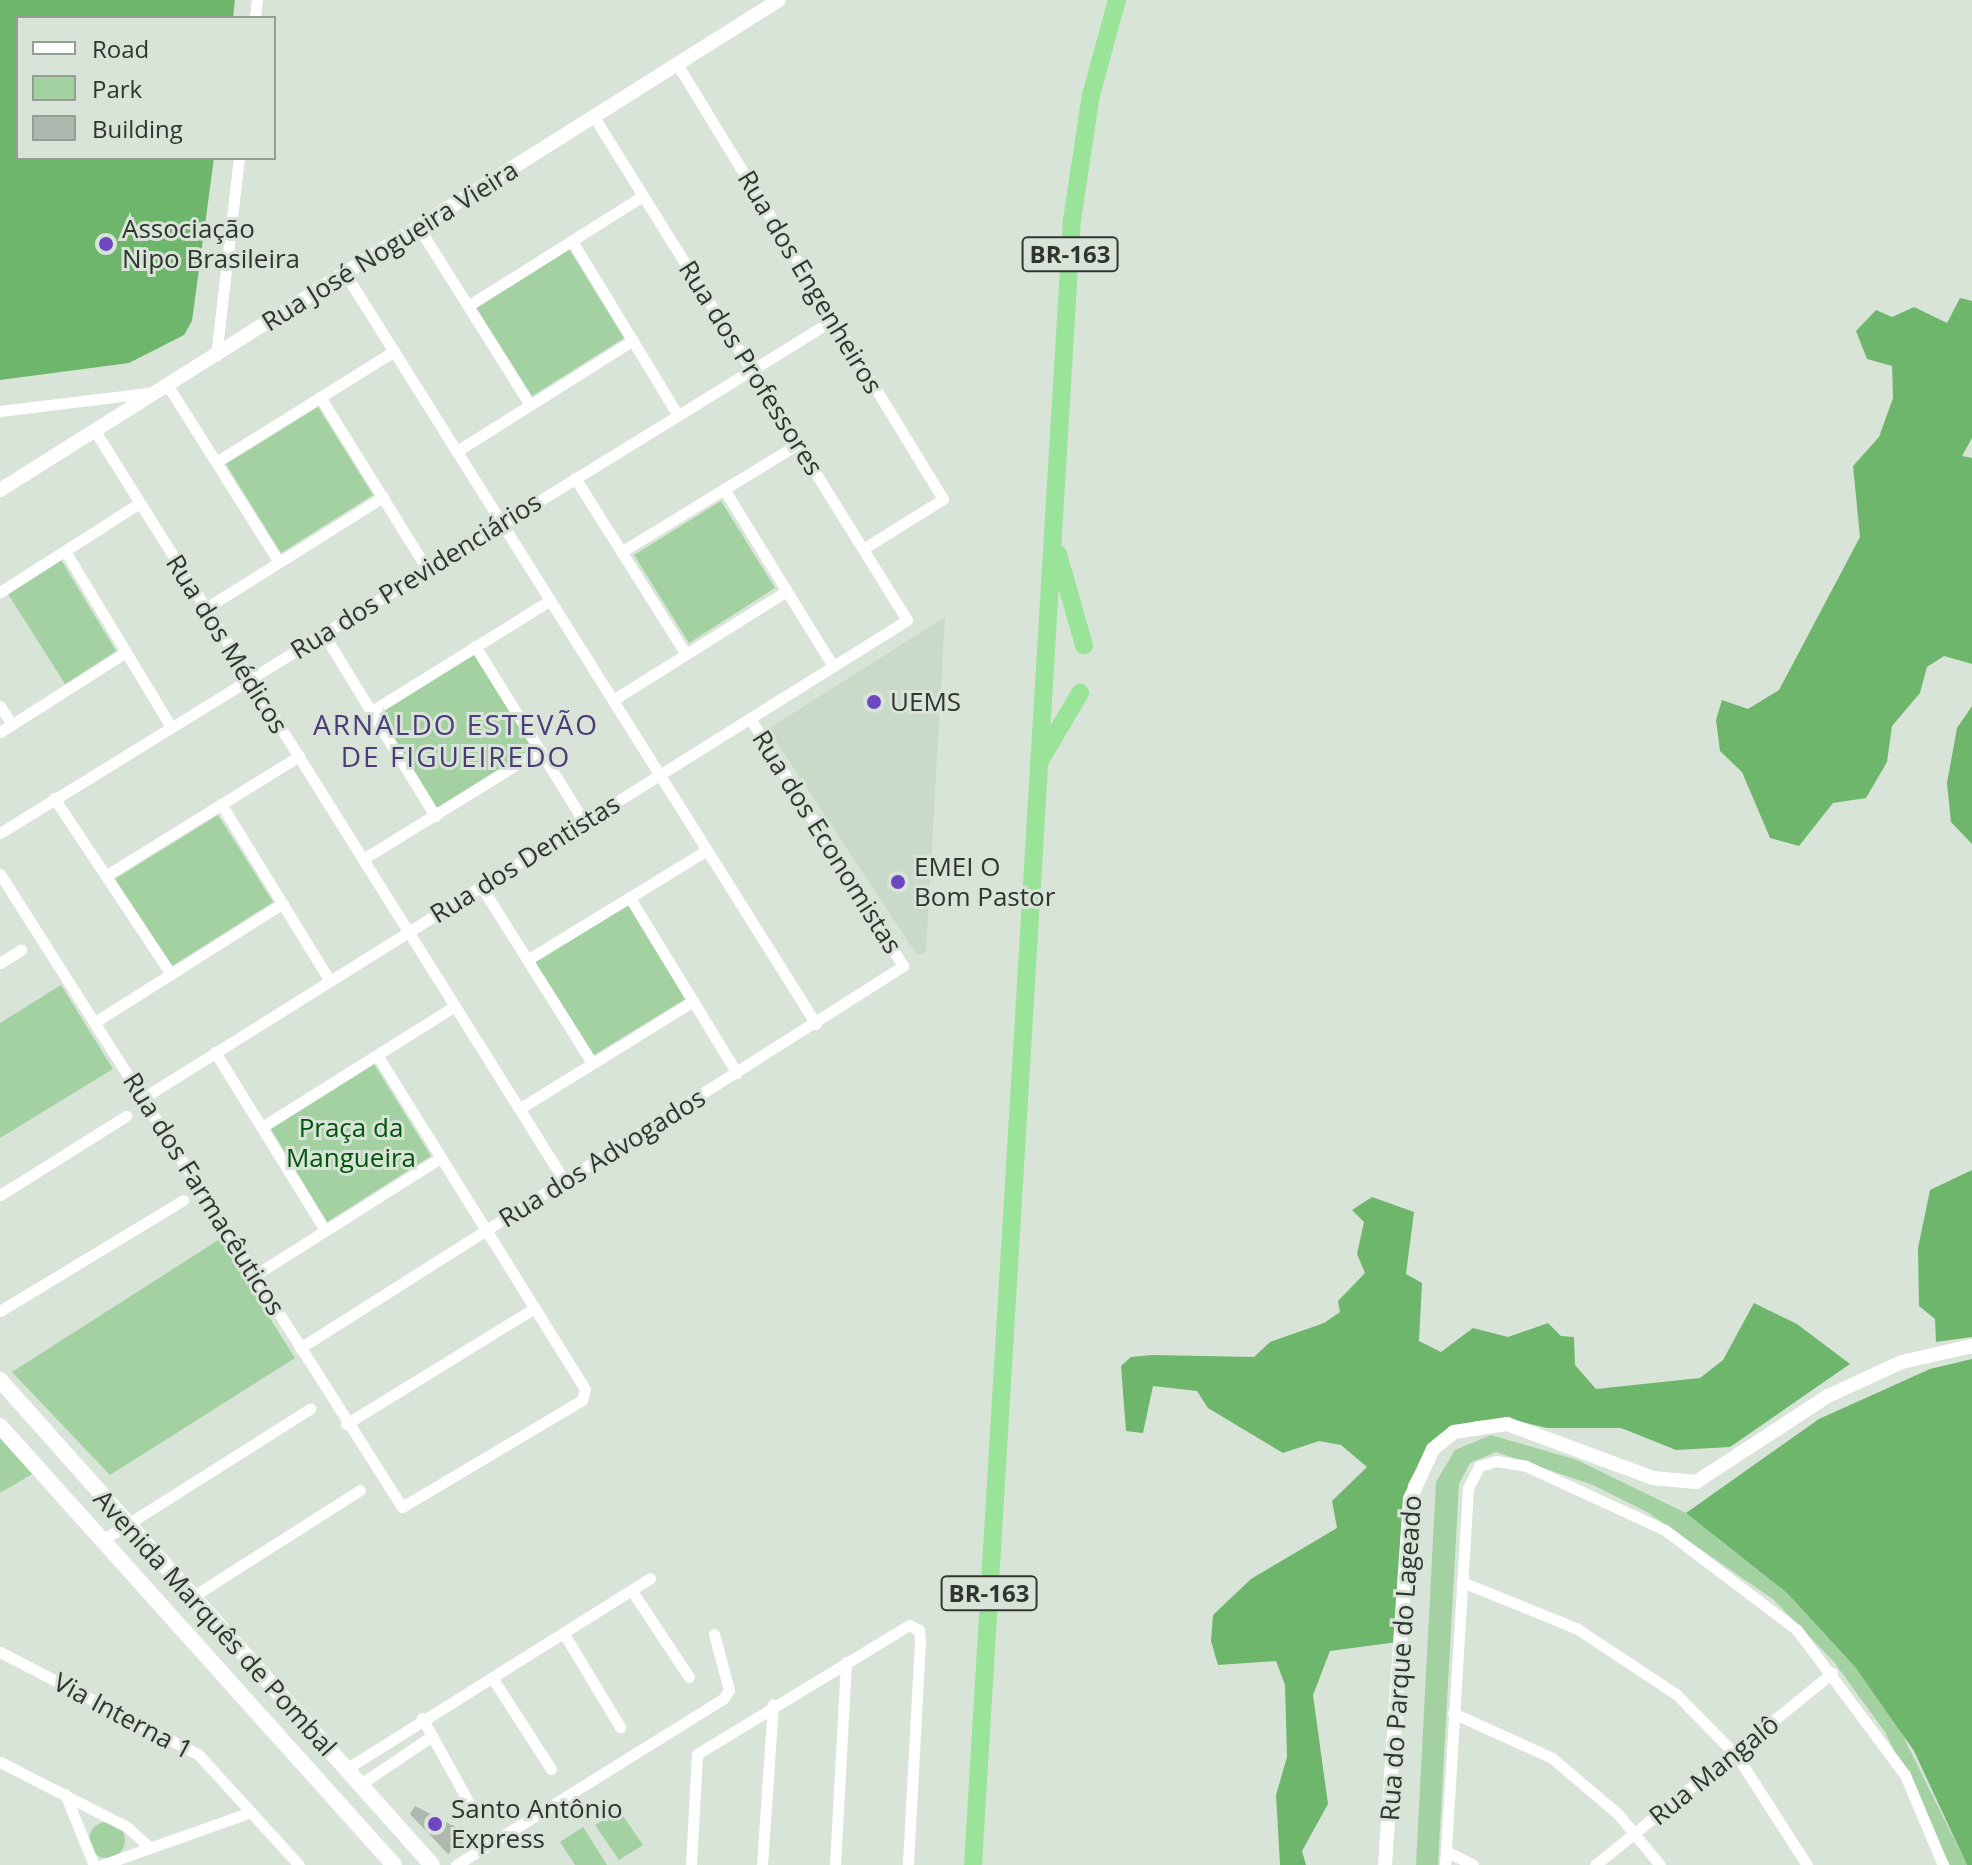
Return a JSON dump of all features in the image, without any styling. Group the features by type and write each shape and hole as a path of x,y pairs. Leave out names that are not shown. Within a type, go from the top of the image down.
{"highway":[{"name":"BR-163","path":"973,1865 1040,759 1051,512 1080,156 1117,0"},
{"path":"1051,512 1060,569 1084,645"},
{"path":"1040,759 1080,693"}],"main road":[{"name":"Avenida Marquês de Pombal","path":"0,1380 254,1669 432,1865"},
{"name":"Avenida Marquês de Pombal","path":"0,1426 394,1865"},
{"path":"232,1687 254,1669"},
{"path":"297,1759 321,1741"}],"street":[{"name":"Rua José Nogueira Vieira","path":"0,490 779,0"},
{"name":"Rua dos Engenheiros","path":"677,64 943,499 863,549"},
{"name":"Rua dos Professores","path":"594,117 907,620"},
{"path":"216,356 239,160"},
{"path":"468,306 643,196"},
{"path":"419,228 530,405"},
{"path":"572,241 678,415"},
{"path":"346,275 816,1024"},
{"name":"Rua dos Previdenciários","path":"0,833 833,320"},
{"path":"457,451 633,340"},
{"path":"216,462 394,351"},
{"path":"0,411 163,389 216,462 279,562"},
{"path":"320,397 427,569"},
{"name":"Rua dos Médicos","path":"95,431 565,1182"},
{"path":"621,552 798,444"},
{"path":"575,478 686,654"},
{"path":"724,489 833,666"},
{"path":"206,608 383,497"},
{"path":"0,592 138,504"},
{"path":"65,551 171,727"},
{"path":"613,700 787,591"},
{"path":"372,711 550,600"},
{"name":"Rua dos Dentistas","path":"143,1098 907,620"},
{"path":"323,633 435,816"},
{"path":"475,646 584,822"},
{"path":"0,732 126,652"},
{"path":"0,706 12,725"},
{"name":"Rua dos Economistas","path":"750,718 903,966"},
{"path":"363,859 540,750"},
{"path":"107,875 299,756"},
{"path":"54,798 171,974"},
{"path":"221,804 330,981"},
{"path":"527,960 707,850"},
{"name":"Rua dos Farmacêuticos","path":"0,874 255,1275 395,1503 410,1506 582,1400 585,1389 533,1309"},
{"path":"481,886 592,1063"},
{"path":"630,898 737,1073"},
{"path":"95,1022 283,903"},
{"path":"0,963 21,950"},
{"name":"Rua dos Advogados","path":"300,1348 816,1024 903,966"},
{"path":"519,1109 693,1001"},
{"path":"262,1127 455,1006"},
{"path":"215,1052 325,1230"},
{"path":"346,1424 533,1309 377,1055"},
{"path":"0,1195 126,1116"},
{"path":"255,1275 440,1158"},
{"path":"0,1311 183,1200"},
{"name":"Rua do Parque do Lageado","path":"1385,1865 1410,1499 1433,1449 1454,1432 1507,1424 1653,1478 1696,1482 1848,1386 1902,1362 1972,1346"},
{"path":"104,1539 310,1409"},
{"path":"1445,1865 1462,1582 1472,1477 1479,1466 1496,1461 1526,1466 1677,1538 1797,1630 1905,1775 1943,1865"},
{"path":"192,1597 360,1490"},
{"path":"346,1769 422,1718 493,1679 650,1578"},
{"path":"1462,1582 1576,1628 1676,1694 1737,1756 1807,1865"},
{"path":"632,1591 689,1677"},
{"path":"691,1865 697,1754 898,1628 919,1630 908,1865"},
{"path":"564,1634 620,1727"},
{"path":"456,1865 723,1699 729,1690 714,1634"},
{"name":"Via Interna 1","path":"0,1652 181,1742 299,1865"},
{"path":"835,1865 846,1662"},
{"name":"Rua Mangalô","path":"1595,1865 1737,1756 1832,1673"},
{"path":"493,1679 551,1769"},
{"path":"762,1865 773,1704"},
{"path":"1453,1713 1552,1758 1636,1833 1660,1865"},
{"path":"422,1718 474,1812"},
{"path":"359,1785 432,1736"},
{"path":"0,1762 95,1811 150,1848"},
{"path":"65,1794 94,1865"},
{"path":"84,1843 85,1825 95,1811"},
{"path":"102,1865 251,1812"},
{"path":"1446,1851 1473,1865"}],"shaded area":[{"name":"Associação Nipo Brasileira","path":"0,0 235,0 233,16 16,16 16,160 214,160 192,321 184,335 129,363 0,380"},
{"path":"1960,298 1972,301 1972,438 1962,456 1972,458 1972,664 1944,656 1927,667 1920,693 1892,726 1887,762 1866,798 1833,803 1799,846 1770,838 1742,772 1720,751 1716,720 1722,700 1748,709 1779,690 1860,537 1853,466 1879,437 1893,398 1892,366 1867,359 1856,331 1876,310 1892,317 1914,307 1947,323"},
{"name":"UEMS","path":"945,617 926,952 917,955 768,729"},
{"path":"1972,706 1972,844 1951,822 1947,783 1957,728"},
{"path":"1972,1170 1972,1337 1936,1342 1935,1319 1919,1306 1918,1248 1930,1190"},
{"path":"1372,1197 1414,1212 1406,1274 1422,1283 1419,1341 1441,1352 1473,1328 1508,1337 1548,1323 1561,1336 1574,1337 1575,1365 1596,1389 1700,1378 1723,1360 1754,1303 1797,1324 1850,1364 1730,1447 1676,1450 1621,1428 1547,1428 1509,1419 1476,1421 1446,1434 1424,1455 1408,1484 1397,1642 1330,1651 1313,1695 1328,1804 1302,1851 1306,1865 1280,1865 1276,1795 1287,1757 1285,1685 1276,1661 1218,1665 1211,1641 1213,1615 1251,1579 1337,1528 1332,1501 1367,1467 1341,1445 1319,1441 1283,1453 1208,1408 1197,1391 1153,1386 1143,1433 1126,1431 1121,1366 1131,1357 1152,1355 1254,1357 1270,1342 1324,1323 1340,1312 1338,1301 1365,1273 1357,1254 1364,1222 1352,1210"},
{"path":"1972,1359 1972,1865 1967,1865 1914,1751 1856,1668 1787,1593 1686,1513 1819,1419 1930,1369"}],"green space":[{"path":"569,249 624,338 532,396 476,307"},
{"path":"318,407 373,495 281,553 226,464"},
{"path":"721,501 775,588 689,643 634,555"},
{"path":"61,560 116,651 65,684 8,594"},
{"path":"474,654 532,748 437,808 379,713"},
{"path":"218,815 273,902 172,966 115,879"},
{"path":"628,905 685,999 594,1055 535,962"},
{"path":"61,985 113,1069 0,1138 0,1023"},
{"name":"Praça da Mangueira","path":"374,1064 431,1156 327,1222 271,1129"},
{"path":"220,1239 295,1358 110,1475 12,1372"},
{"path":"0,1435 34,1473 0,1493"},
{"path":"1491,1435 1577,1460 1686,1513 1787,1593 1856,1668 1896,1722 1967,1865 1950,1865 1885,1732 1834,1662 1774,1600 1647,1512 1593,1485 1496,1452 1470,1463 1459,1484 1438,1865 1416,1865 1436,1482 1455,1450"},
{"path":"619,1810 643,1845 619,1860 595,1825"},
{"path":"107,1822 119,1828 125,1840 119,1852 107,1858 95,1852 89,1840 95,1828"},
{"path":"583,1827 607,1865 575,1865 560,1842"}],"building":[{"name":"Santo Antônio Express","path":"415,1806 471,1835 448,1854 410,1814"}],"place":[{"name":"Associação Nipo Brasileira","path":"106,244"},
{"name":"UEMS","path":"874,702"},
{"name":"EMEI O Bom Pastor","path":"898,882"},
{"name":"Santo Antônio Express","path":"435,1824"}],"district":[{"name":"ARNALDO ESTEVÃO DE FIGUEIREDO","path":"456,740"}]}
